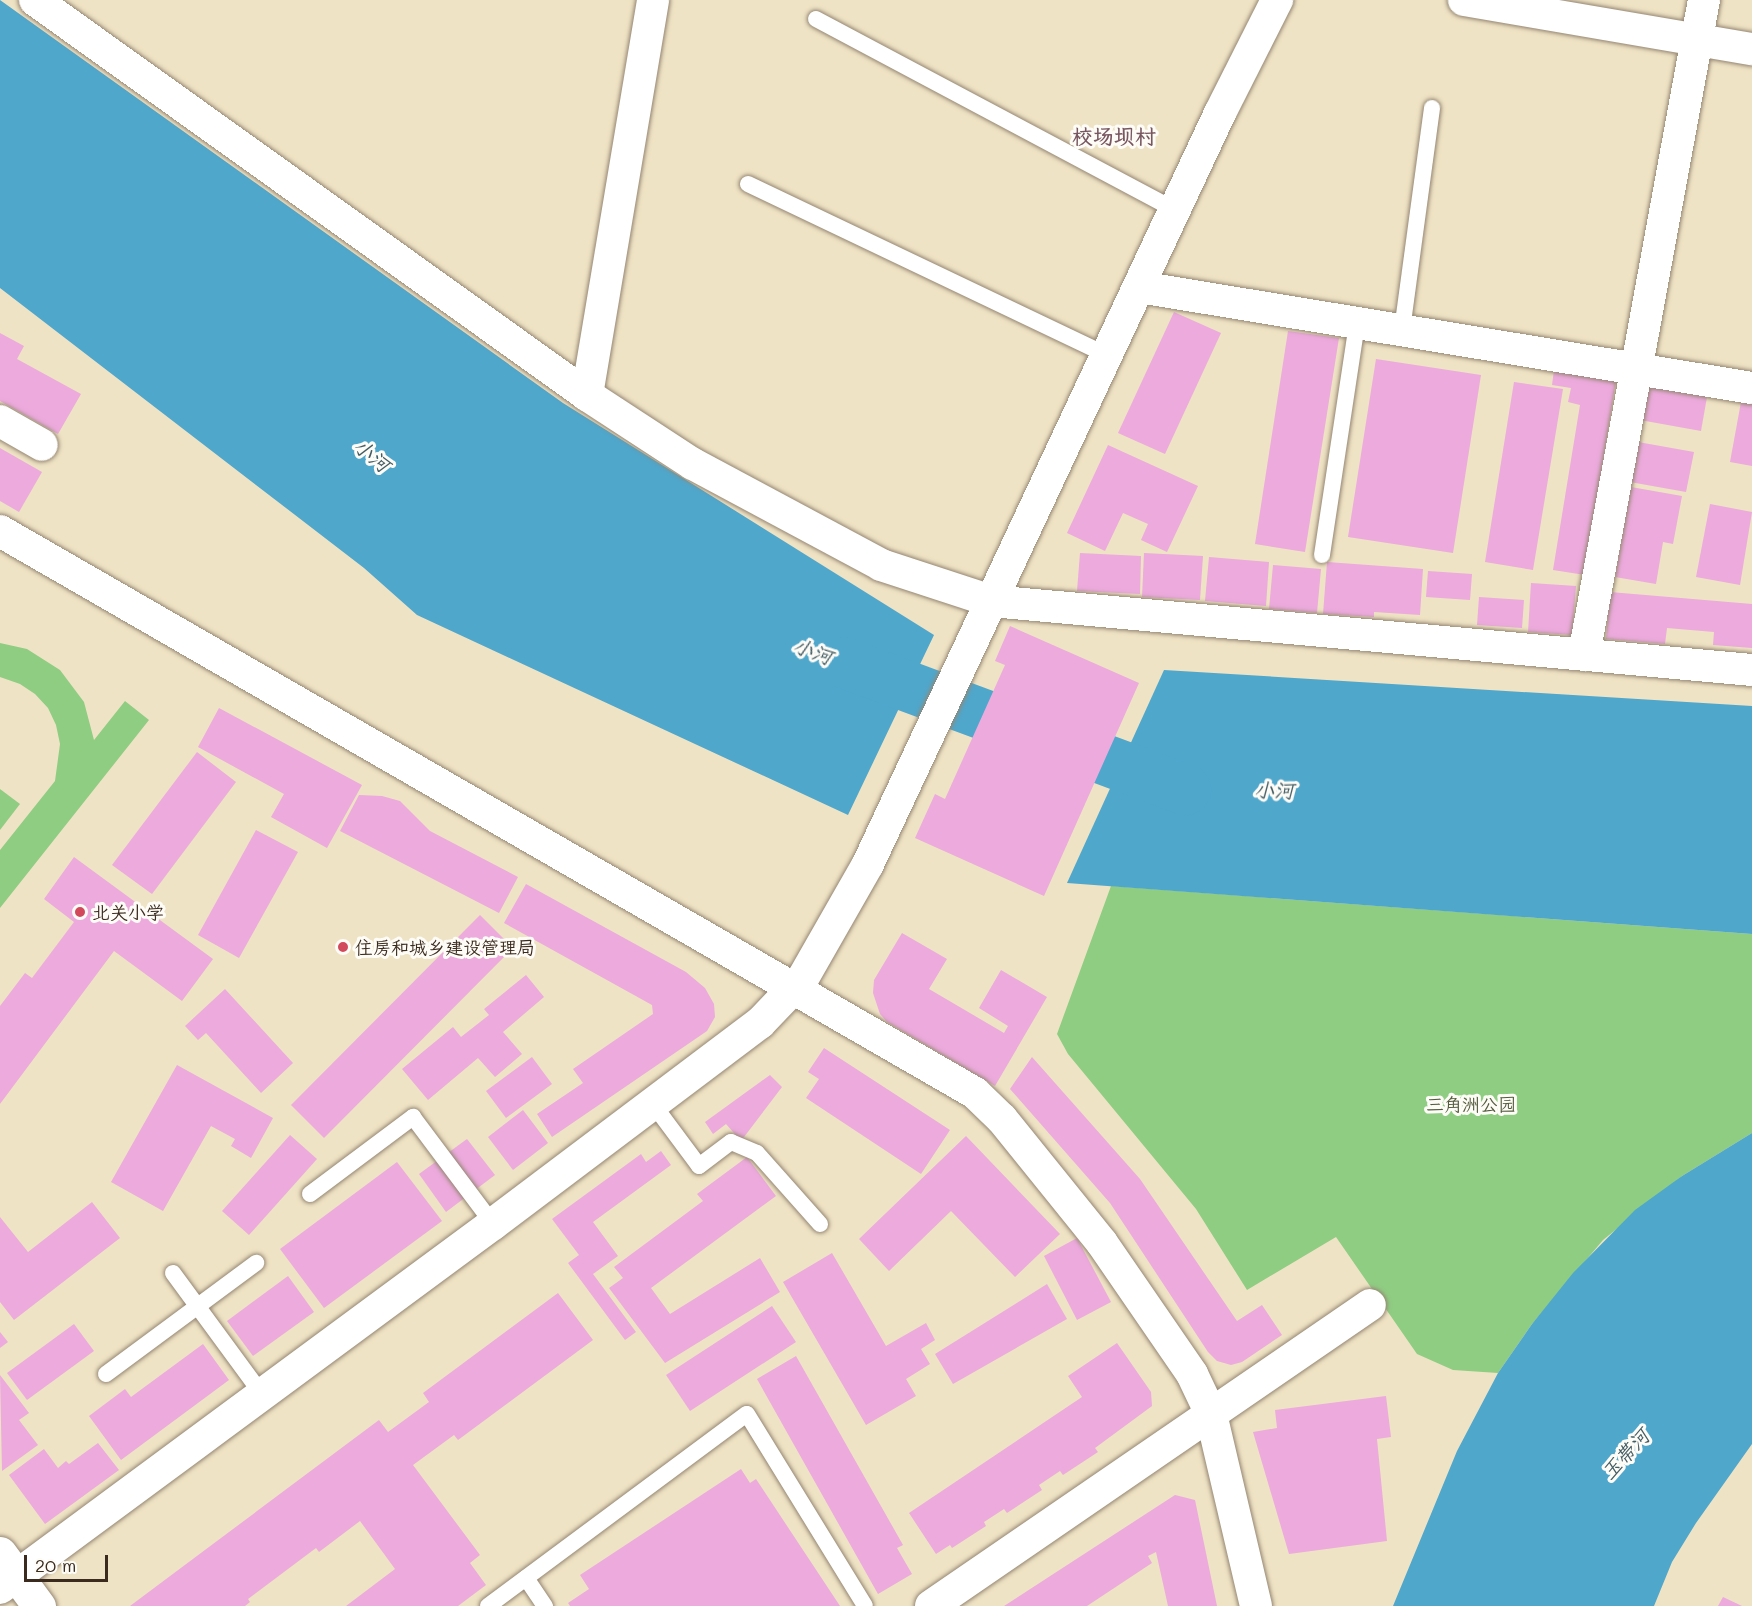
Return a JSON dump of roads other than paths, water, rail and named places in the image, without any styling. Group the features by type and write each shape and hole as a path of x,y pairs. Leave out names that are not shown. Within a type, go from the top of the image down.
{"main road":[{"path":"7,1580 39,1606"}],"street":[{"path":"35,0 587,395 693,464 881,565 987,609 1752,670"},
{"path":"587,395 654,0"},
{"path":"7,1580 653,1104 760,1023 803,978 868,864 1175,210 1277,0"},
{"path":"1464,0 1752,49"},
{"path":"1584,655 1704,0"},
{"path":"1139,287 1752,388"},
{"path":"0,421 42,445"},
{"path":"0,531 975,1094 1002,1119 1102,1243 1170,1338 1192,1374 1211,1414 1256,1606"},
{"path":"931,1606 1370,1305"}],"lane":[{"path":"816,20 1175,210"},
{"path":"1402,330 1432,108"},
{"path":"747,184 1107,355"},
{"path":"1322,555 1357,323"},
{"path":"653,1104 699,1166 731,1142 757,1153 820,1224"},
{"path":"310,1194 413,1117 493,1224"},
{"path":"106,1374 256,1263"},
{"path":"173,1273 262,1394"},
{"path":"488,1606 747,1414 866,1606"},
{"path":"526,1578 545,1606"}],"water":[{"path":"0,0 563,403 934,635 848,815 417,615 364,568 0,288"},
{"path":"1164,670 1752,706 1752,934 1067,883"},
{"name":"玉带河","path":"1752,1133 1752,1444 1696,1523 1672,1562 1654,1606 1393,1606 1457,1451 1498,1373 1532,1324 1573,1273 1635,1210 1682,1176"}],"waterway":[{"name":"小河","path":"843,662 1185,789"}],"place":[{"name":"北关小学","path":"80,912"},
{"name":"住房和城乡建设管理局","path":"343,947"}],"district":[{"name":"校场坝村","path":"1114,136"}],"park label":[{"name":"三角洲公园","path":"1471,1104"}]}
